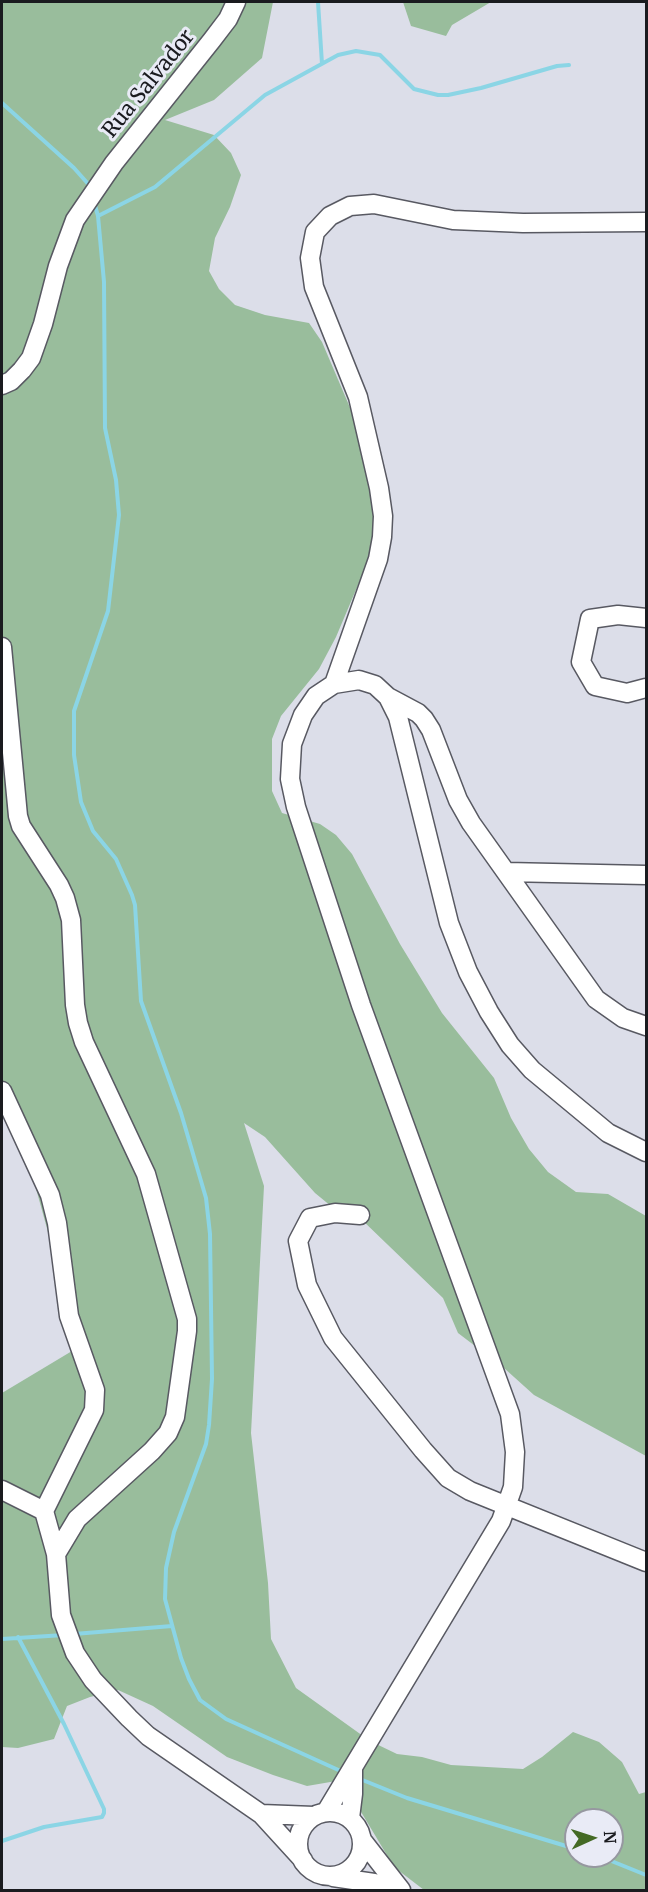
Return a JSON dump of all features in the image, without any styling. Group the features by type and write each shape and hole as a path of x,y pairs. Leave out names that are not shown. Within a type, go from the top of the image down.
{"street":[{"name":"Rua Salvador","path":"2,385 11,381 31,358 66,242 75,220 114,163 228,19 236,2"},
{"path":"334,684 378,559 382,537 382,516 379,488 358,397 314,287 310,258 315,232 330,216 350,206 374,204 453,220 523,224 646,222"},
{"path":"646,618 618,615 590,619 581,662 595,686 627,693 646,688"},
{"path":"2,647 18,816 21,826 65,898 71,920 78,1023 84,1042 146,1174 187,1319 188,1331 176,1417 168,1434 161,1443 76,1519 56,1554"},
{"path":"303,1860 299,1848 300,1836 305,1824 320,1814 353,1769 501,1521 513,1487 515,1452 510,1414 361,1005 296,807 290,779 292,744 303,715 316,696 334,684 359,680 375,685 388,697 424,719 431,730 458,800 596,999 623,1018 646,1026"},
{"path":"388,697 398,717 449,923 468,972 489,1012 510,1045 532,1070 608,1133 646,1152"},
{"path":"506,872 646,875"},
{"path":"2,1091 50,1195 57,1223 69,1316 95,1390 94,1410 44,1511 56,1554 61,1616 75,1653 93,1680 148,1736 261,1814 311,1869 322,1875 374,1883 393,1890"},
{"path":"360,1215 335,1213 310,1218 298,1241 307,1285 333,1338 423,1450 448,1478 470,1491 646,1562"},
{"path":"2,1490 44,1511"},
{"path":"350,1818 353,1769"},
{"path":"261,1814 339,1813 350,1818 358,1828 362,1840 401,1890"},
{"path":"322,1875 334,1876 351,1868 361,1852 362,1840"}],"green space":[{"path":"2,2 273,2 262,58 214,100 165,120 214,135 231,153 241,175 230,207 215,238 209,271 219,289 235,305 265,315 309,323 322,342 357,424 377,511 369,559 336,637 319,669 281,716 272,739 272,791 282,813 320,824 336,835 352,854 400,944 442,1013 494,1078 511,1118 529,1149 548,1172 576,1192 608,1194 646,1216 646,1456 534,1395 504,1368 458,1333 443,1298 360,1218 337,1211 315,1193 265,1137 244,1123 264,1186 251,1433 268,1583 271,1639 296,1688 370,1741 397,1754 422,1757 451,1765 523,1769 573,1732 599,1742 622,1762 639,1794 646,1792 646,1890 424,1890 394,1867 342,1780 307,1786 227,1757 153,1706 118,1690 67,1706 54,1739 18,1748 2,1747 2,1393 72,1351 54,1254 29,1163 2,1101"},
{"path":"403,2 491,2 452,25 446,36 411,26"}],"waterway":[{"path":"318,2 322,64"},
{"path":"98,216 155,187 265,95 338,55 356,51 380,55 414,89 438,95 481,88 557,66 569,65"},
{"path":"2,103 74,168 90,186"},
{"path":"94,202 98,216 104,282 105,428 116,480 119,515 108,611 74,711 74,755 81,802 93,831 116,859 135,905 141,1001 181,1113 206,1198 210,1234 212,1379 209,1425 206,1444 174,1532 166,1568 165,1599 181,1658 200,1700 226,1719 345,1773"},
{"path":"74,1634 172,1626"},
{"path":"2,1639 64,1635"},
{"path":"2,1841 44,1827 102,1817 104,1813 64,1724 18,1637"},
{"path":"360,1779 407,1798 564,1845"},
{"path":"624,1866 646,1875"}]}
